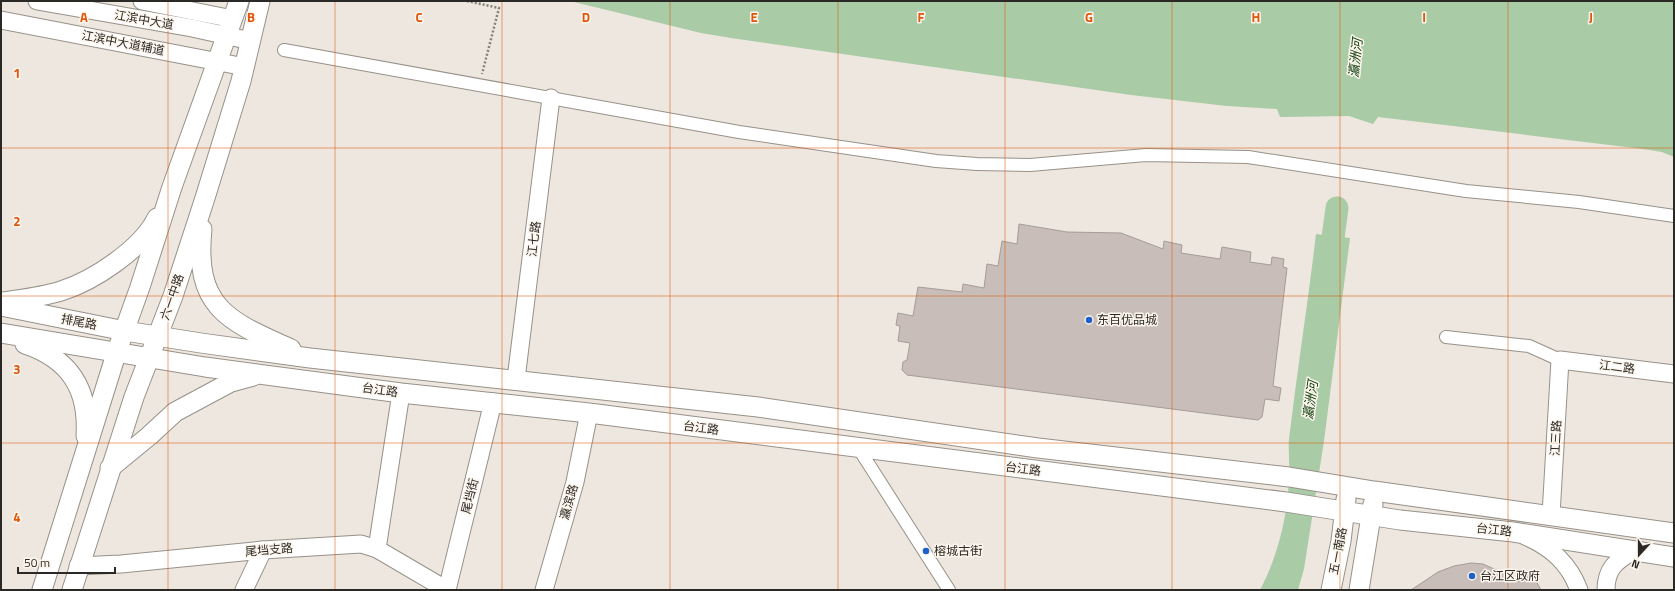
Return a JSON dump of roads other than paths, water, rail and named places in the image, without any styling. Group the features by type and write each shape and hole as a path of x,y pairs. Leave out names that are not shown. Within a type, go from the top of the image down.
{"main road":[{"path":"42,590 117,352 172,187 212,80 239,1"},
{"name":"六一中路","path":"72,590 78,566 110,468 158,336 205,198 245,67 260,1"},
{"path":"1,302 61,291 78,284 117,260 152,229 172,187"},
{"path":"205,198 200,249 201,267 207,286 217,307 240,325 310,358"},
{"name":"排尾路","path":"1,306 125,331 158,336"},
{"name":"排尾路","path":"1,333 117,352"},
{"path":"1,336 46,353 62,363 71,374 79,388 84,402 86,430 84,456"},
{"name":"台江路","path":"158,336 310,358 516,379 758,407 1038,448 1289,477 1374,491 1674,533"},
{"name":"台江路","path":"117,352 272,376 401,393 589,413 1286,502 1372,516 1513,532 1624,551 1674,557"},
{"path":"110,468 175,412 200,397 231,382 253,376 272,376"},
{"name":"五一南路","path":"1331,590 1341,542 1348,487"},
{"path":"1359,590 1372,516 1374,491"}],"street":[{"name":"江滨中大道","path":"37,1 230,27"},
{"name":"江滨中大道","path":"142,1 230,27 251,41"},
{"name":"江滨中大道辅道","path":"1,20 245,67"},
{"path":"284,50 739,132 936,161 977,164 1030,165 1146,156 1248,157 1466,191 1579,202 1674,216"},
{"name":"江七路","path":"516,379 551,98"},
{"path":"1446,337 1529,346 1560,360"},
{"name":"江二路","path":"1560,360 1674,374"},
{"name":"江三路","path":"1551,515 1560,360"},
{"path":"377,548 401,393"},
{"name":"尾垱街","path":"447,590 493,402"},
{"name":"瀛滨路","path":"544,590 577,477 589,413"},
{"path":"859,448 949,590"},
{"path":"1513,532 1540,543 1556,554 1568,567 1579,590"},
{"name":"尾垱支路","path":"78,566 121,564 263,550 352,544 377,548 447,590"},
{"path":"244,590 263,550"},
{"path":"1594,590 1602,566 1624,551"},
{"path":"1606,590 1608,574 1624,551"}],"water":[{"path":"570,1 1674,1 1674,157 1662,152 1643,149 1378,117 1373,124 1349,116 1280,117 1277,109 1227,106 1131,95 731,38 701,33"},
{"path":"1316,234 1350,238 1324,441 1304,569 1298,590 1260,590 1277,549 1287,505 1289,439"}],"waterway":[{"name":"瀛洲河","path":"1329,268 1337,208"}],"place":[{"name":"东百优品城","path":"1089,320"},
{"name":"榕城古街","path":"926,551"},
{"name":"台江区政府","path":"1472,576"}]}
